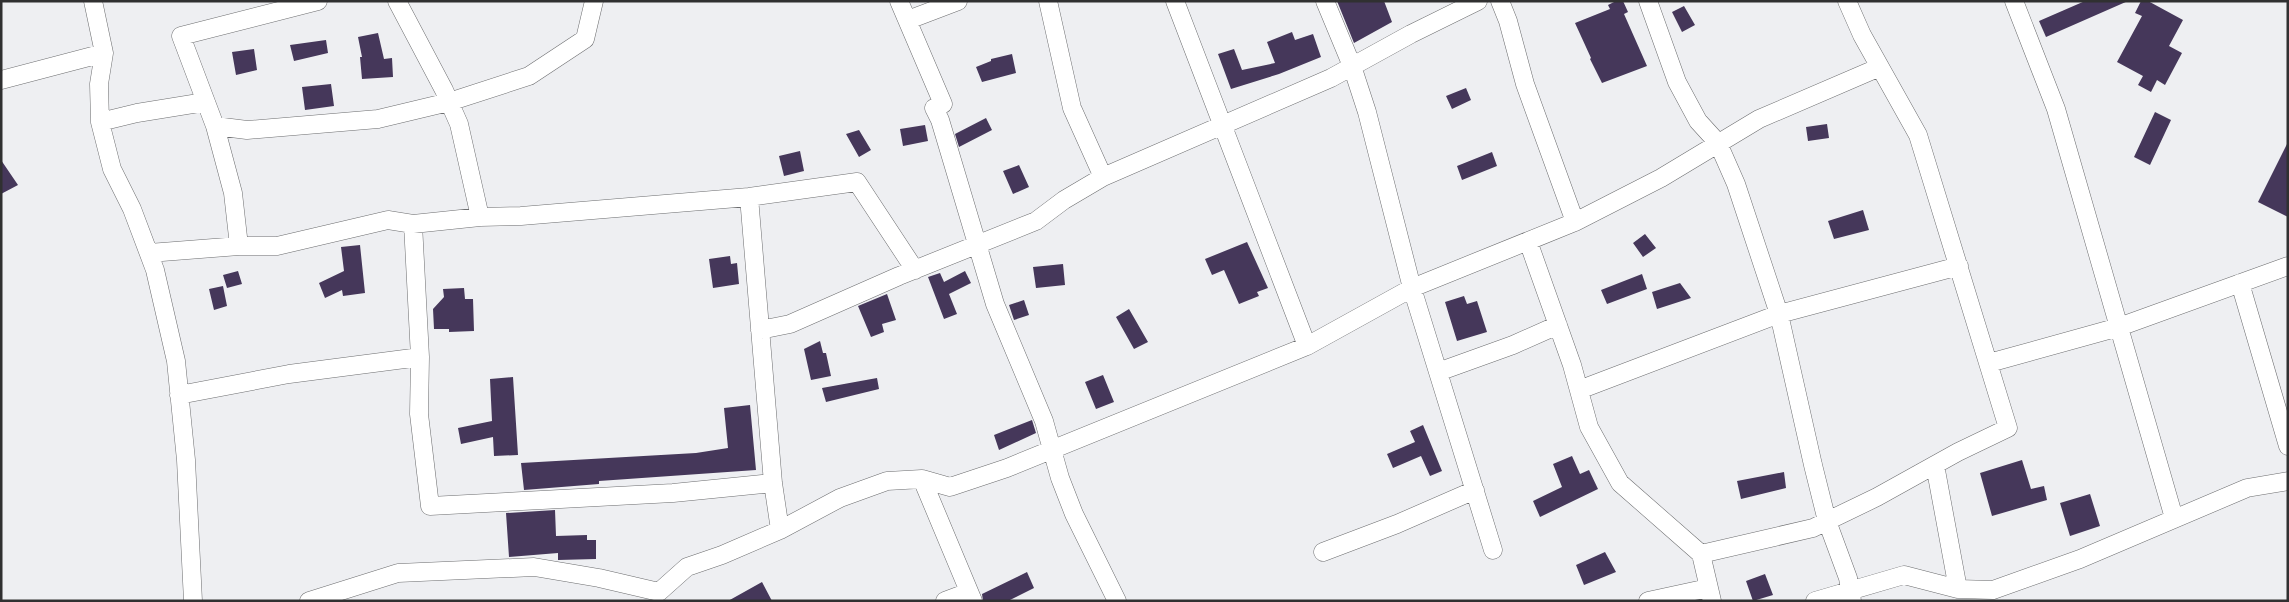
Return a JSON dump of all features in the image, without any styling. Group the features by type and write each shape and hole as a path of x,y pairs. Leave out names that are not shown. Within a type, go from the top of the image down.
{"street":[{"path":"93,1 104,53 99,84 100,122 112,169 132,209 155,270 176,361 186,460 193,601"},
{"path":"240,246 233,193 216,126 181,36 318,1"},
{"path":"899,1 943,104 934,108 940,120 995,304 1019,356 1053,449 1060,478 1074,514 1117,601"},
{"path":"908,20 958,1"},
{"path":"1048,1 1072,108 1103,177"},
{"path":"1175,1 1307,346"},
{"path":"1325,1 1352,66 1367,112 1412,288 1493,550"},
{"path":"760,330 790,324 915,270 1036,221 1064,200 1103,177 1331,78 1478,1"},
{"path":"1500,1 1508,20 1525,84 1574,222"},
{"path":"1648,1 1677,82 1698,121 1718,143 1736,184 1779,314 1827,521 1848,578 1851,596"},
{"path":"1701,554 1813,528 1877,497 2008,428 1918,134 1880,67 1847,1"},
{"path":"2014,1 2056,109 2174,518"},
{"path":"216,126 247,130 378,119 449,102 529,76 585,38 597,2"},
{"path":"403,3 460,124 480,217"},
{"path":"1,80 104,53"},
{"path":"309,601 398,573 534,567 599,578 662,596 687,567 722,555 780,530 840,498 887,480 922,479 950,486 1007,468 1307,346 1412,288 1574,222 1661,178 1759,119 1880,67"},
{"path":"100,122 137,113 206,102"},
{"path":"149,253 240,246 276,246 388,220 413,224 480,217 521,216 749,198 857,182 915,270"},
{"path":"749,198 773,483 780,530"},
{"path":"413,224 420,357 419,414 430,506 673,493 773,483"},
{"path":"1528,241 1558,325 1589,427 1620,483 1701,554 1710,594 1648,601"},
{"path":"1579,390 1779,314 1959,266"},
{"path":"1988,363 2119,327 2288,266"},
{"path":"2240,283 2288,446"},
{"path":"1438,372 1513,345 1558,325"},
{"path":"179,394 289,374 420,357"},
{"path":"1935,465 1958,589"},
{"path":"922,479 971,596 945,601"},
{"path":"1815,601 1851,596 1904,575 1958,589 1995,595 2247,488 2288,481"},
{"path":"1323,552 1397,524 1475,490"}],"building":[{"path":"1337,1 1384,1 1392,22 1354,43"},
{"path":"1616,1 1623,1 1628,12 1624,14 1647,66 1602,83 1575,23 1610,9 1608,5"},
{"path":"2085,1 2128,1 2046,37 2039,21"},
{"path":"2141,1 2148,1 2183,20 2169,46 2182,53 2165,85 2157,80 2151,92 2138,85 2143,76 2117,62 2142,16 2135,13"},
{"path":"1684,6 1695,25 1682,32 1672,12"},
{"path":"1292,32 1295,40 1313,34 1321,57 1279,74 1231,89 1218,54 1234,49 1242,70 1275,63 1267,42"},
{"path":"378,33 384,59 392,58 393,77 362,79 360,57 362,57 358,37"},
{"path":"326,40 328,53 294,61 290,45"},
{"path":"254,49 257,70 236,75 232,52"},
{"path":"1012,54 1016,73 982,82 976,67 991,61 991,59"},
{"path":"331,84 334,106 305,110 302,87"},
{"path":"1466,88 1471,100 1452,109 1446,96"},
{"path":"2155,112 2171,120 2150,165 2134,157"},
{"path":"986,118 992,130 959,147 955,134"},
{"path":"1827,124 1829,138 1808,141 1806,127"},
{"path":"925,125 928,141 903,146 900,129"},
{"path":"859,130 871,150 859,157 846,134"},
{"path":"2288,142 2288,217 2258,202"},
{"path":"800,151 804,171 784,176 779,156"},
{"path":"1492,152 1497,166 1462,180 1457,166"},
{"path":"1,160 18,185 1,194"},
{"path":"1019,165 1029,187 1013,194 1003,171"},
{"path":"1863,210 1869,230 1834,239 1828,221"},
{"path":"1645,234 1656,248 1643,257 1633,243"},
{"path":"1247,242 1268,288 1257,292 1259,296 1239,304 1224,270 1212,275 1205,259"},
{"path":"360,245 365,293 343,296 342,290 325,298 319,283 344,271 341,247"},
{"path":"730,256 731,264 737,263 739,284 713,288 709,259"},
{"path":"1063,264 1065,285 1036,288 1033,267"},
{"path":"238,271 242,284 227,288 223,275"},
{"path":"965,271 971,283 949,294 957,314 944,319 928,277 940,273 944,282"},
{"path":"1642,274 1647,289 1607,304 1601,290"},
{"path":"1680,283 1691,298 1657,309 1652,292"},
{"path":"223,286 227,306 214,310 209,289"},
{"path":"464,288 465,299 473,299 474,331 449,332 449,329 434,329 433,309 444,297 443,289"},
{"path":"887,294 896,320 882,324 884,332 871,337 858,306"},
{"path":"1464,296 1467,304 1477,301 1487,332 1457,341 1445,302"},
{"path":"1024,300 1029,315 1014,320 1009,305"},
{"path":"1129,309 1148,342 1134,349 1116,317"},
{"path":"820,341 823,353 826,353 831,376 811,380 804,349"},
{"path":"1103,375 1114,402 1096,409 1085,382"},
{"path":"513,377 518,455 494,456 493,437 461,444 458,428 492,421 490,379"},
{"path":"877,378 879,389 826,402 822,388"},
{"path":"750,405 756,470 599,481 599,484 524,490 521,463 696,453 728,448 724,408"},
{"path":"1032,420 1036,433 999,450 994,435"},
{"path":"1423,425 1442,471 1430,476 1421,456 1393,468 1387,454 1415,442 1410,431"},
{"path":"1572,456 1580,474 1589,470 1598,489 1540,517 1533,501 1562,487 1553,464"},
{"path":"2022,460 2031,489 2044,486 2047,500 1992,516 1980,473"},
{"path":"1784,472 1786,488 1741,499 1737,481"},
{"path":"2090,494 2100,526 2070,536 2060,503"},
{"path":"555,510 556,536 587,535 587,540 596,540 596,559 558,560 558,553 509,557 506,513"},
{"path":"1605,552 1616,572 1584,585 1576,565"},
{"path":"1027,572 1034,588 1008,601 983,601 982,594"},
{"path":"1765,574 1773,595 1753,601 1746,581"},
{"path":"762,582 772,601 728,601"}]}
